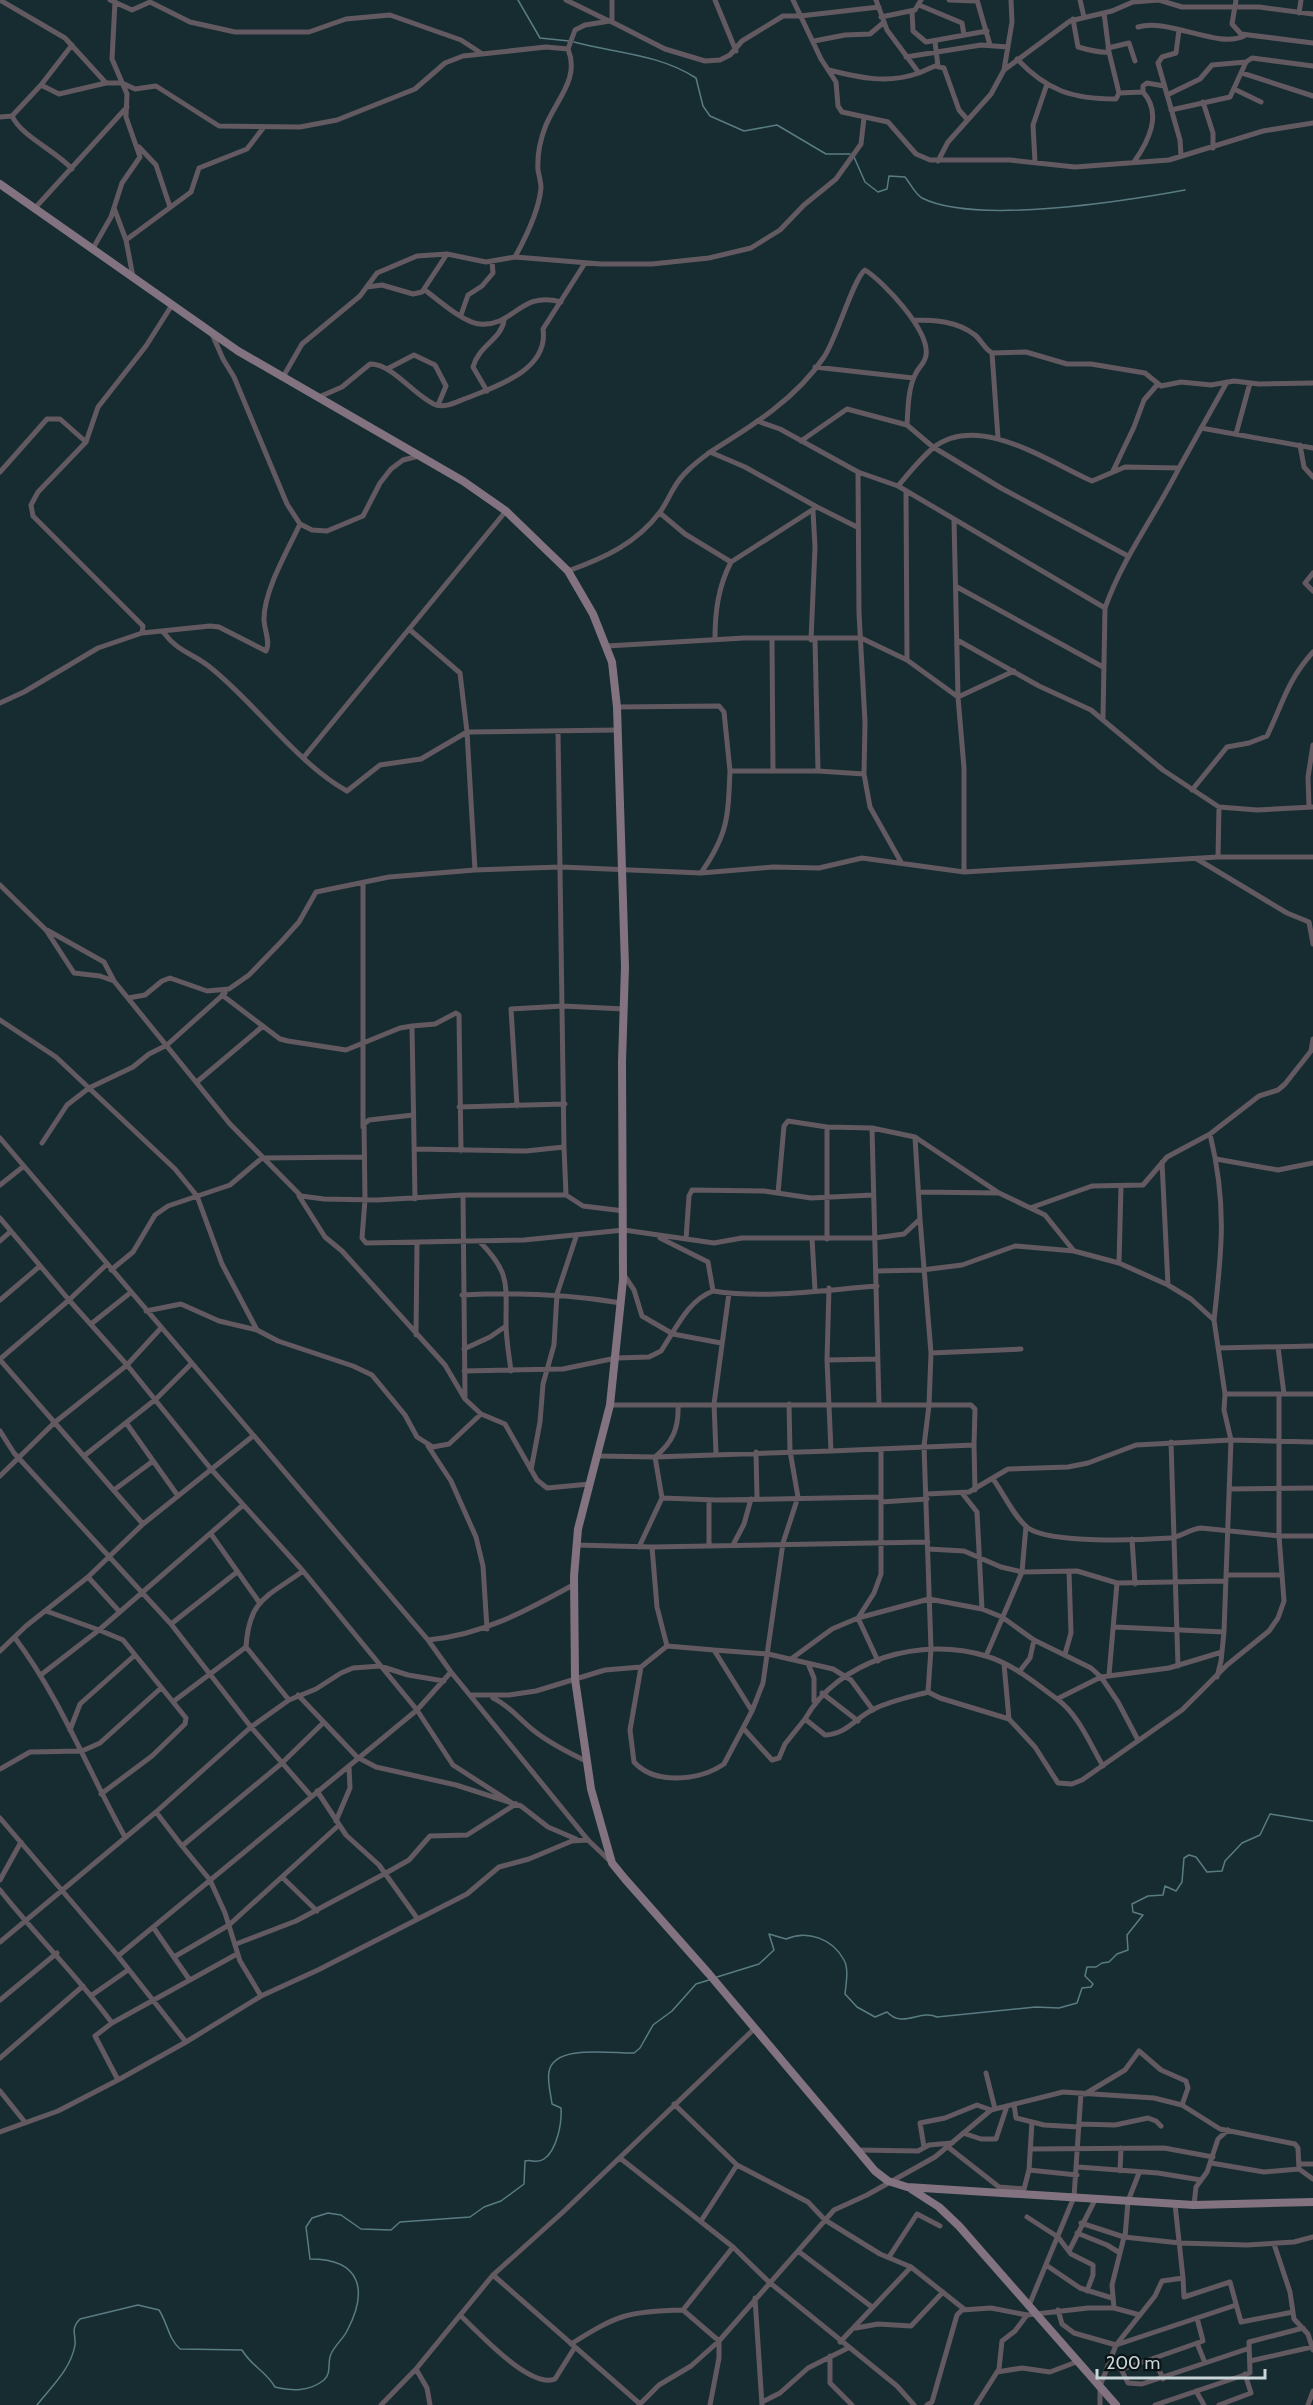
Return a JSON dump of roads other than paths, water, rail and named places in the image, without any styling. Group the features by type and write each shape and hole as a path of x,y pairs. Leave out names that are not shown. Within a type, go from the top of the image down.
{"street":[{"path":"0,0 38,21 72,45 106,83"},
{"path":"566,0 665,49 705,61 720,60 736,51 742,41 780,17 879,7"},
{"path":"611,22 612,0"},
{"path":"715,0 736,51"},
{"path":"794,0 800,16 836,82 838,106 842,112 888,122 916,154 926,159 938,161 1010,160 1075,167 1170,160 1263,131 1313,123"},
{"path":"876,0 882,20 919,73"},
{"path":"949,0 963,23 964,35"},
{"path":"938,161 948,142 991,94 1004,70 1013,17 1011,0"},
{"path":"1080,0 1084,16"},
{"path":"1004,70 1073,19 1104,13 1130,2 1162,0 1180,7 1233,7 1259,3 1313,14"},
{"path":"1236,0 1233,7 1232,24 1237,32 1245,36"},
{"path":"1276,8 1279,0"},
{"path":"1299,12 1301,0"},
{"path":"170,207 156,165 139,147 128,126 128,94 112,59 113,1 132,10 150,2 161,10 179,15 196,24 235,32 280,34 309,32 346,19 390,15 461,40 481,53"},
{"path":"814,41 845,35 870,34 882,20 912,11 920,2 953,9 977,1 990,45"},
{"path":"912,11 915,34 925,42 987,31"},
{"path":"1017,59 1047,84 1076,98 1116,99 1119,93 1109,50 1104,13"},
{"path":"1073,19 1078,47 1089,47 1100,53 1129,43 1135,61"},
{"path":"515,257 527,236 538,201 541,186 537,152 546,125 571,78 572,60 568,49 578,28 611,22"},
{"path":"1138,27 1153,25 1218,37 1245,36 1313,43"},
{"path":"1179,30 1176,53 1162,57 1158,62 1180,144 1181,156"},
{"path":"934,42 938,66"},
{"path":"0,117 12,116 41,85 72,45"},
{"path":"906,57 990,45 1008,47"},
{"path":"41,85 64,94 106,83 122,83 135,89 150,86 162,88 219,126 300,127 337,120 415,89 445,63 481,53 546,47 568,49"},
{"path":"1167,96 1200,79 1212,65 1246,62 1258,58 1313,66"},
{"path":"1171,110 1229,98 1246,62"},
{"path":"829,70 884,80 902,79 938,66 943,67 948,74 959,111 967,119"},
{"path":"1242,73 1313,96"},
{"path":"1134,162 1150,138 1152,129 1148,100 1143,92 1143,86 1147,83 1164,86"},
{"path":"1035,162 1033,125 1047,84"},
{"path":"1234,89 1262,102"},
{"path":"1119,93 1143,92"},
{"path":"1203,102 1213,134 1213,148"},
{"path":"35,208 127,107"},
{"path":"12,116 20,128 56,152 72,169"},
{"path":"284,377 302,344 316,330 346,309 377,273 417,256 447,254 492,261 515,257 585,263 688,262 758,244 780,230 804,205 836,179 861,144 864,118"},
{"path":"126,240 191,192 199,168 248,149 264,127"},
{"path":"92,250 114,207 122,183 139,162 139,147"},
{"path":"0,184 211,333 471,486 506,511 568,572 593,614 607,646 617,707 624,1009 623,1274 610,1405 576,1545 573,1585 575,1679 585,1761 596,1810 612,1863"},
{"path":"114,207 126,240 134,279"},
{"path":"367,287 382,285 413,294 425,290 447,254"},
{"path":"461,315 468,295 482,286 493,273 492,261"},
{"path":"320,398 342,387 370,364 387,369 438,405 449,405 509,381 527,368 539,353 544,337 542,330 585,263"},
{"path":"568,572 616,552 633,541 660,513 680,480 710,452 782,404 815,367 837,334 863,270 876,279 914,320 927,351 925,361 913,378 907,425"},
{"path":"425,290 461,315 479,324 504,320 539,298 561,302"},
{"path":"142,633 143,626 33,516 31,509 32,499 86,442 98,407 146,346 172,305"},
{"path":"487,391 473,367 483,349 500,334 504,320"},
{"path":"914,320 941,320 963,328 976,336 992,353 998,438"},
{"path":"211,333 234,377 287,504 300,524 324,532 360,518 366,513 380,483 391,469 403,460 418,456"},
{"path":"992,353 1026,352 1067,364 1136,371 1147,374 1156,385"},
{"path":"387,369 414,355 435,365 446,386 438,405"},
{"path":"815,367 913,378"},
{"path":"1103,718 1105,608 1128,556 1227,382"},
{"path":"1113,471 1144,400 1156,385 1227,382 1313,383"},
{"path":"1236,434 1250,383"},
{"path":"801,441 847,409 907,425 933,447 1001,488 1128,556"},
{"path":"0,472 47,419 60,419 86,442"},
{"path":"757,421 801,441 858,472 898,486 1105,608"},
{"path":"1201,428 1313,448"},
{"path":"898,486 933,447 958,437 998,438 1092,481 1113,471 1137,466 1179,468"},
{"path":"1300,446 1304,467 1313,477"},
{"path":"710,452 745,467 815,509 857,527"},
{"path":"858,472 857,527 865,722 864,774 870,807 901,862"},
{"path":"906,492 907,660"},
{"path":"716,639 717,600 731,562 815,509"},
{"path":"815,509 813,640 818,771"},
{"path":"304,757 506,511"},
{"path":"660,513 685,534 731,562"},
{"path":"954,520 959,641 958,697 964,768 964,872"},
{"path":"0,703 24,692 98,648 142,633 164,633 199,626 219,627 266,651 268,644 264,620 266,601 300,524"},
{"path":"1313,573 1305,583 1313,591"},
{"path":"957,587 1103,667"},
{"path":"409,629 460,673 475,870"},
{"path":"164,633 175,647 210,667 304,757 344,789 350,790 380,765 421,759 466,732 617,730"},
{"path":"607,646 716,639 861,638 907,660 958,697"},
{"path":"772,639 772,771"},
{"path":"959,641 1103,718 1163,770 1219,807 1257,810 1311,807 1308,777 1313,745"},
{"path":"1192,790 1227,747 1250,743 1267,736 1285,691 1313,652"},
{"path":"958,697 1014,671"},
{"path":"617,707 719,706 724,712 730,771 725,831 701,873"},
{"path":"558,731 566,1195"},
{"path":"730,771 818,771 864,774"},
{"path":"1218,857 1219,807"},
{"path":"42,1143 67,1105 89,1088 133,1067 149,1053 167,1045 229,989 249,975 299,922 316,892 389,877 475,870 561,867 701,873 773,867 819,868 862,858 964,872 1218,857 1313,856"},
{"path":"1197,859 1287,913 1311,922 1313,944"},
{"path":"363,884 361,1045 364,1242 417,1244 576,1237 624,1230 657,1237 714,1243 742,1238 875,1238 904,1234 920,1219"},
{"path":"0,885 46,930 74,973 100,976 114,981"},
{"path":"46,930 104,962 114,981 230,1124 296,1192 325,1237 342,1251 445,1365 465,1399 481,1414 506,1424 522,1449 531,1472 547,1488 590,1484"},
{"path":"128,998 145,995 162,981 170,978 207,991 229,989"},
{"path":"222,995 280,1039 342,1050 361,1045 400,1028 435,1024 456,1013 459,1015 461,1151"},
{"path":"517,1106 511,1008 563,1006 624,1009"},
{"path":"0,1020 56,1057 175,1169 197,1196 222,1264 257,1330"},
{"path":"198,1082 263,1026"},
{"path":"412,1026 415,1199"},
{"path":"1030,1208 1092,1186 1143,1185 1162,1162 1172,1154 1210,1134 1259,1096 1278,1090 1312,1051 1313,1040"},
{"path":"459,1107 565,1104"},
{"path":"363,1128 369,1120 413,1115"},
{"path":"778,1193 785,1123 793,1120 827,1126 872,1128 915,1137 999,1193 1048,1219 1074,1251"},
{"path":"827,1126 827,1239"},
{"path":"872,1128 879,1405"},
{"path":"1210,1134 1216,1159 1224,1237 1214,1320 1225,1394 1224,1410 1231,1440 1224,1632 1217,1677"},
{"path":"915,1137 922,1270 931,1353 929,1405 924,1446 931,1649 928,1692"},
{"path":"0,1138 428,1640 451,1672 588,1840 612,1863 709,1974 875,2171 888,2181 907,2187 1194,2205 1313,2202"},
{"path":"414,1149 461,1151 564,1147"},
{"path":"111,1270 134,1252 155,1215 168,1206 230,1185 262,1158 363,1157"},
{"path":"1216,1159 1278,1170 1313,1163"},
{"path":"1162,1162 1168,1286"},
{"path":"0,1185 24,1166"},
{"path":"1119,1263 1121,1186"},
{"path":"686,1239 689,1196 692,1190 778,1193 811,1198 873,1195"},
{"path":"296,1192 309,1199 365,1200 463,1195 566,1195 583,1206 624,1211"},
{"path":"919,1192 999,1193"},
{"path":"463,1195 462,1295 465,1399"},
{"path":"0,1218 127,1365 211,1468 303,1571 417,1710 453,1765 514,1803"},
{"path":"0,1240 11,1231"},
{"path":"531,1472 545,1370 554,1345 557,1294 576,1237"},
{"path":"657,1237 708,1262 713,1291"},
{"path":"812,1238 815,1290"},
{"path":"479,1241 498,1263 507,1282 506,1326 512,1371"},
{"path":"416,1335 417,1244"},
{"path":"877,1271 922,1270 962,1265 1015,1246 1074,1251 1119,1263 1168,1286 1191,1299 1214,1320"},
{"path":"106,1265 0,1359 143,1524"},
{"path":"0,1300 40,1266"},
{"path":"623,1274 634,1290 642,1316 673,1334 721,1343"},
{"path":"464,1371 545,1370 616,1358 656,1355 673,1334 688,1309 700,1297 713,1291 787,1294 829,1288 877,1286"},
{"path":"829,1288 827,1360 831,1450"},
{"path":"462,1295 508,1292 557,1294 621,1303"},
{"path":"91,1324 130,1293"},
{"path":"716,1454 714,1404 729,1293"},
{"path":"146,1311 181,1304 219,1321 257,1330 278,1341 353,1366 372,1376 405,1415 417,1437 433,1447 449,1444 481,1414"},
{"path":"464,1348 490,1337 506,1326"},
{"path":"0,1476 21,1458 54,1423 127,1365 161,1328"},
{"path":"1218,1348 1313,1346"},
{"path":"805,1719 825,1735 844,1732 873,1710 928,1692 966,1707 1009,1719 1035,1747 1058,1783 1072,1784 1103,1766 1182,1710 1273,1625 1284,1601 1279,1536 1279,1442 1282,1394 1278,1347"},
{"path":"931,1353 1021,1349"},
{"path":"827,1360 878,1359"},
{"path":"84,1456 156,1400 191,1364"},
{"path":"1225,1394 1313,1394"},
{"path":"610,1405 829,1403 974,1406 975,1490"},
{"path":"641,1667 630,1730 634,1762 641,1770 655,1777 676,1778 718,1768 724,1764 753,1711 763,1683 783,1543 798,1497 790,1451 789,1404"},
{"path":"655,1457 672,1440 678,1422 678,1405"},
{"path":"127,1424 178,1496"},
{"path":"0,1431 14,1453 21,1458 107,1557 125,1572 171,1624 282,1763 314,1794 353,1844 386,1873 417,1918"},
{"path":"0,1652 26,1626 88,1577 143,1524 253,1436"},
{"path":"662,1498 709,1500 927,1497 975,1490 1008,1469 1068,1467 1088,1463 1136,1445 1231,1440 1313,1442"},
{"path":"1171,1442 1178,1666"},
{"path":"427,1444 452,1481 476,1537 483,1566 486,1629"},
{"path":"597,1456 655,1457 974,1445"},
{"path":"858,1618 874,1593 880,1574 881,1450"},
{"path":"733,1545 754,1499 756,1452"},
{"path":"639,1547 662,1498 655,1457"},
{"path":"114,1490 153,1461"},
{"path":"993,1479 1026,1526 1053,1536 1174,1538 1194,1529 1279,1536 1313,1536"},
{"path":"1229,1488 1313,1488"},
{"path":"962,1493 977,1512 982,1609"},
{"path":"709,1500 710,1545"},
{"path":"42,1674 99,1630 118,1610 243,1505"},
{"path":"986,1656 1022,1572 1026,1526"},
{"path":"211,1534 260,1602"},
{"path":"1132,1539 1135,1584"},
{"path":"576,1545 652,1547 880,1542 964,1551 979,1559 1022,1572 1069,1571 1117,1583 1176,1584 1281,1575"},
{"path":"652,1547 657,1607 667,1646"},
{"path":"289,1700 246,1647 248,1621 260,1602 303,1571"},
{"path":"1065,1654 1071,1633 1069,1571"},
{"path":"171,1624 237,1572"},
{"path":"88,1577 118,1610"},
{"path":"1109,1675 1115,1627 1117,1583"},
{"path":"428,1640 455,1638 486,1629 573,1585"},
{"path":"791,1659 832,1629 858,1618 929,1599 982,1609 1002,1617 1034,1640 1091,1668 1101,1677 1138,1740"},
{"path":"46,1611 120,1638 174,1701 186,1722 152,1756 101,1794"},
{"path":"858,1618 878,1661"},
{"path":"1115,1627 1224,1632"},
{"path":"15,1638 42,1674 82,1751 101,1794 125,1837"},
{"path":"1019,1672 1030,1659 1034,1640"},
{"path":"470,1695 492,1697 536,1690 605,1670 641,1667 667,1646 768,1654 809,1666 833,1670 846,1675 873,1710"},
{"path":"174,1701 246,1647"},
{"path":"743,1728 772,1760 779,1758 785,1744 822,1693 846,1675 909,1651 931,1649 986,1656 1019,1672 1057,1699 1071,1713 1103,1766"},
{"path":"714,1650 753,1711"},
{"path":"1057,1699 1101,1677 1178,1666 1222,1652"},
{"path":"70,1730 80,1704 135,1655"},
{"path":"1004,1664 1009,1719"},
{"path":"0,1942 156,1812 251,1727 289,1700 316,1689 353,1668 380,1666 408,1675 444,1681"},
{"path":"809,1666 814,1678 814,1703"},
{"path":"118,1956 349,1767 357,1757 417,1710 451,1672"},
{"path":"0,1769 30,1752 82,1751 107,1737 161,1688"},
{"path":"822,1693 858,1721"},
{"path":"298,1695 357,1757 384,1770 456,1785 514,1803 525,1808 548,1827 578,1840"},
{"path":"492,1697 507,1705 531,1729 554,1746 585,1761"},
{"path":"182,1846 282,1763 323,1723"},
{"path":"174,1957 229,1925 283,1878 338,1823 350,1788 349,1767"},
{"path":"236,1944 317,1911 386,1873 409,1860 426,1838 467,1835 514,1803"},
{"path":"156,1812 210,1880 236,1944 237,1954 261,1996"},
{"path":"1,1821 118,1956 186,2042"},
{"path":"0,2132 24,2121 57,2111 118,2080 261,1996 318,1970 467,1894 499,1867 578,1840 588,1840"},
{"path":"0,1880 21,1842"},
{"path":"283,1878 317,1911"},
{"path":"0,1890 25,1922 57,1953 112,2023"},
{"path":"153,1927 189,1979"},
{"path":"0,2000 57,1953"},
{"path":"118,2080 95,2036 112,2023 237,1954"},
{"path":"92,1995 128,1970"},
{"path":"0,2058 83,1986"},
{"path":"381,2405 416,2369 493,2275 620,2158 754,2029"},
{"path":"1083,2094 1125,2070 1139,2051 1161,2070 1186,2081 1188,2088 1182,2105"},
{"path":"986,2073 993,2110"},
{"path":"0,2091 24,2121"},
{"path":"493,2275 639,2404 659,2385 691,2366 719,2341 769,2282 840,2205 867,2195 948,2147 993,2110 1053,2093 1154,2098 1182,2105 1216,2127 1295,2144 1299,2167 1313,2179"},
{"path":"1030,2303 1074,2196 1083,2094"},
{"path":"674,2104 737,2165 808,2202 825,2220 910,2268 964,2309"},
{"path":"1014,2104 1015,2117 1032,2122 1115,2125 1148,2118 1161,2126"},
{"path":"924,2147 920,2122 945,2118 979,2105 993,2110"},
{"path":"963,2133 981,2139 996,2139 1007,2106"},
{"path":"948,2147 999,2187 1024,2189 1029,2170 1032,2122"},
{"path":"1194,2205 1196,2187 1212,2160 1218,2139 1228,2130"},
{"path":"856,2150 915,2151 924,2147 954,2142"},
{"path":"1120,2171 1122,2148"},
{"path":"1030,2149 1164,2148 1259,2172 1313,2164"},
{"path":"620,2158 733,2247 769,2282 897,2386 914,2405"},
{"path":"701,2221 737,2165"},
{"path":"1078,2167 1201,2181"},
{"path":"1029,2170 1077,2175"},
{"path":"1114,2308 1112,2285 1125,2237 1128,2200 1139,2173"},
{"path":"907,2187 952,2218 1030,2303 1116,2405"},
{"path":"1069,2251 1081,2223 1096,2198"},
{"path":"1175,2204 1184,2298 1230,2283 1241,2322 1293,2312"},
{"path":"889,2257 917,2214 940,2226"},
{"path":"1027,2217 1058,2237 1069,2251 1093,2265 1093,2275 1087,2291"},
{"path":"1081,2223 1125,2237 1180,2243 1274,2244 1313,2237"},
{"path":"1077,2233 1102,2242 1120,2253"},
{"path":"1250,2361 1313,2349 1308,2334 1295,2321 1274,2244"},
{"path":"683,2310 733,2247"},
{"path":"798,2251 872,2307"},
{"path":"1046,2265 1087,2291 1112,2298"},
{"path":"840,2342 856,2328 872,2307 910,2268"},
{"path":"1100,2405 1100,2386 1116,2345 1155,2296 1162,2281 1183,2278"},
{"path":"856,2328 878,2325 911,2326 943,2292"},
{"path":"755,2298 762,2404 780,2393 808,2368 848,2348"},
{"path":"1058,2310 1062,2324 1074,2332 1116,2345 1236,2305"},
{"path":"927,2405 932,2402 957,2315 964,2309 991,2308 1027,2315 1058,2310 1114,2308 1140,2315"},
{"path":"461,2316 492,2346 532,2377 543,2382 555,2379 573,2345 613,2318 627,2313 683,2310 719,2341 719,2358 710,2405"},
{"path":"976,2405 997,2372 1002,2341 1016,2331 1027,2315"},
{"path":"1108,2365 1120,2369 1203,2340 1197,2318"},
{"path":"1155,2405 1252,2371 1247,2349 1250,2341 1303,2328"},
{"path":"1197,2343 1205,2363"},
{"path":"1120,2369 1130,2384 1163,2379 1247,2349"},
{"path":"830,2356 830,2383 852,2405"},
{"path":"1154,2358 1163,2379"},
{"path":"997,2372 1022,2368 1045,2373 1079,2361"},
{"path":"416,2369 427,2388 429,2405"},
{"path":"1219,2405 1251,2393 1245,2374"},
{"path":"1196,2391 1204,2405"},
{"path":"1308,2405 1313,2391"}],"waterway":[{"path":"518,0 540,38 569,41"},
{"path":"574,42 652,59 682,70 696,78 703,106 710,116 744,131 777,125 826,154 850,154"},
{"path":"854,157 865,182 878,192 887,189 889,176 905,177 922,198 946,206 977,210 1051,208 1126,200 1185,190"},
{"path":"717,1977 759,1964 774,1950 769,1934 786,1939 802,1935 826,1941 839,1952 846,1968 845,1994 857,2007 875,2017 887,2012 893,2017 905,2019 924,2015 937,2017 1036,2007 1059,2008 1077,2003 1082,1988 1091,1987 1093,1984 1085,1976 1087,1967 1096,1967 1109,1962 1117,1954 1128,1950 1127,1935 1143,1915 1133,1912 1132,1904 1148,1896 1163,1895 1165,1886 1176,1891 1182,1882 1184,1858 1189,1855 1196,1857 1207,1872 1222,1871 1225,1861 1242,1843 1260,1835 1270,1814 1313,1821"},
{"path":"37,2405 69,2362 75,2345 74,2329 80,2319 138,2305 159,2310 173,2340 180,2349 242,2350 275,2387 300,2389 318,2384 326,2377 331,2354 354,2316 358,2291 356,2280 350,2271 327,2260 310,2259 306,2227 312,2218 328,2213 341,2215 361,2229 391,2230 400,2222 470,2217 484,2207 501,2201 524,2184 525,2161 544,2159 549,2155 555,2143 561,2121 561,2108 552,2104 549,2072 553,2063 561,2057 586,2052 634,2053 640,2048 653,2025 672,2011 696,1984 709,1980"}]}
